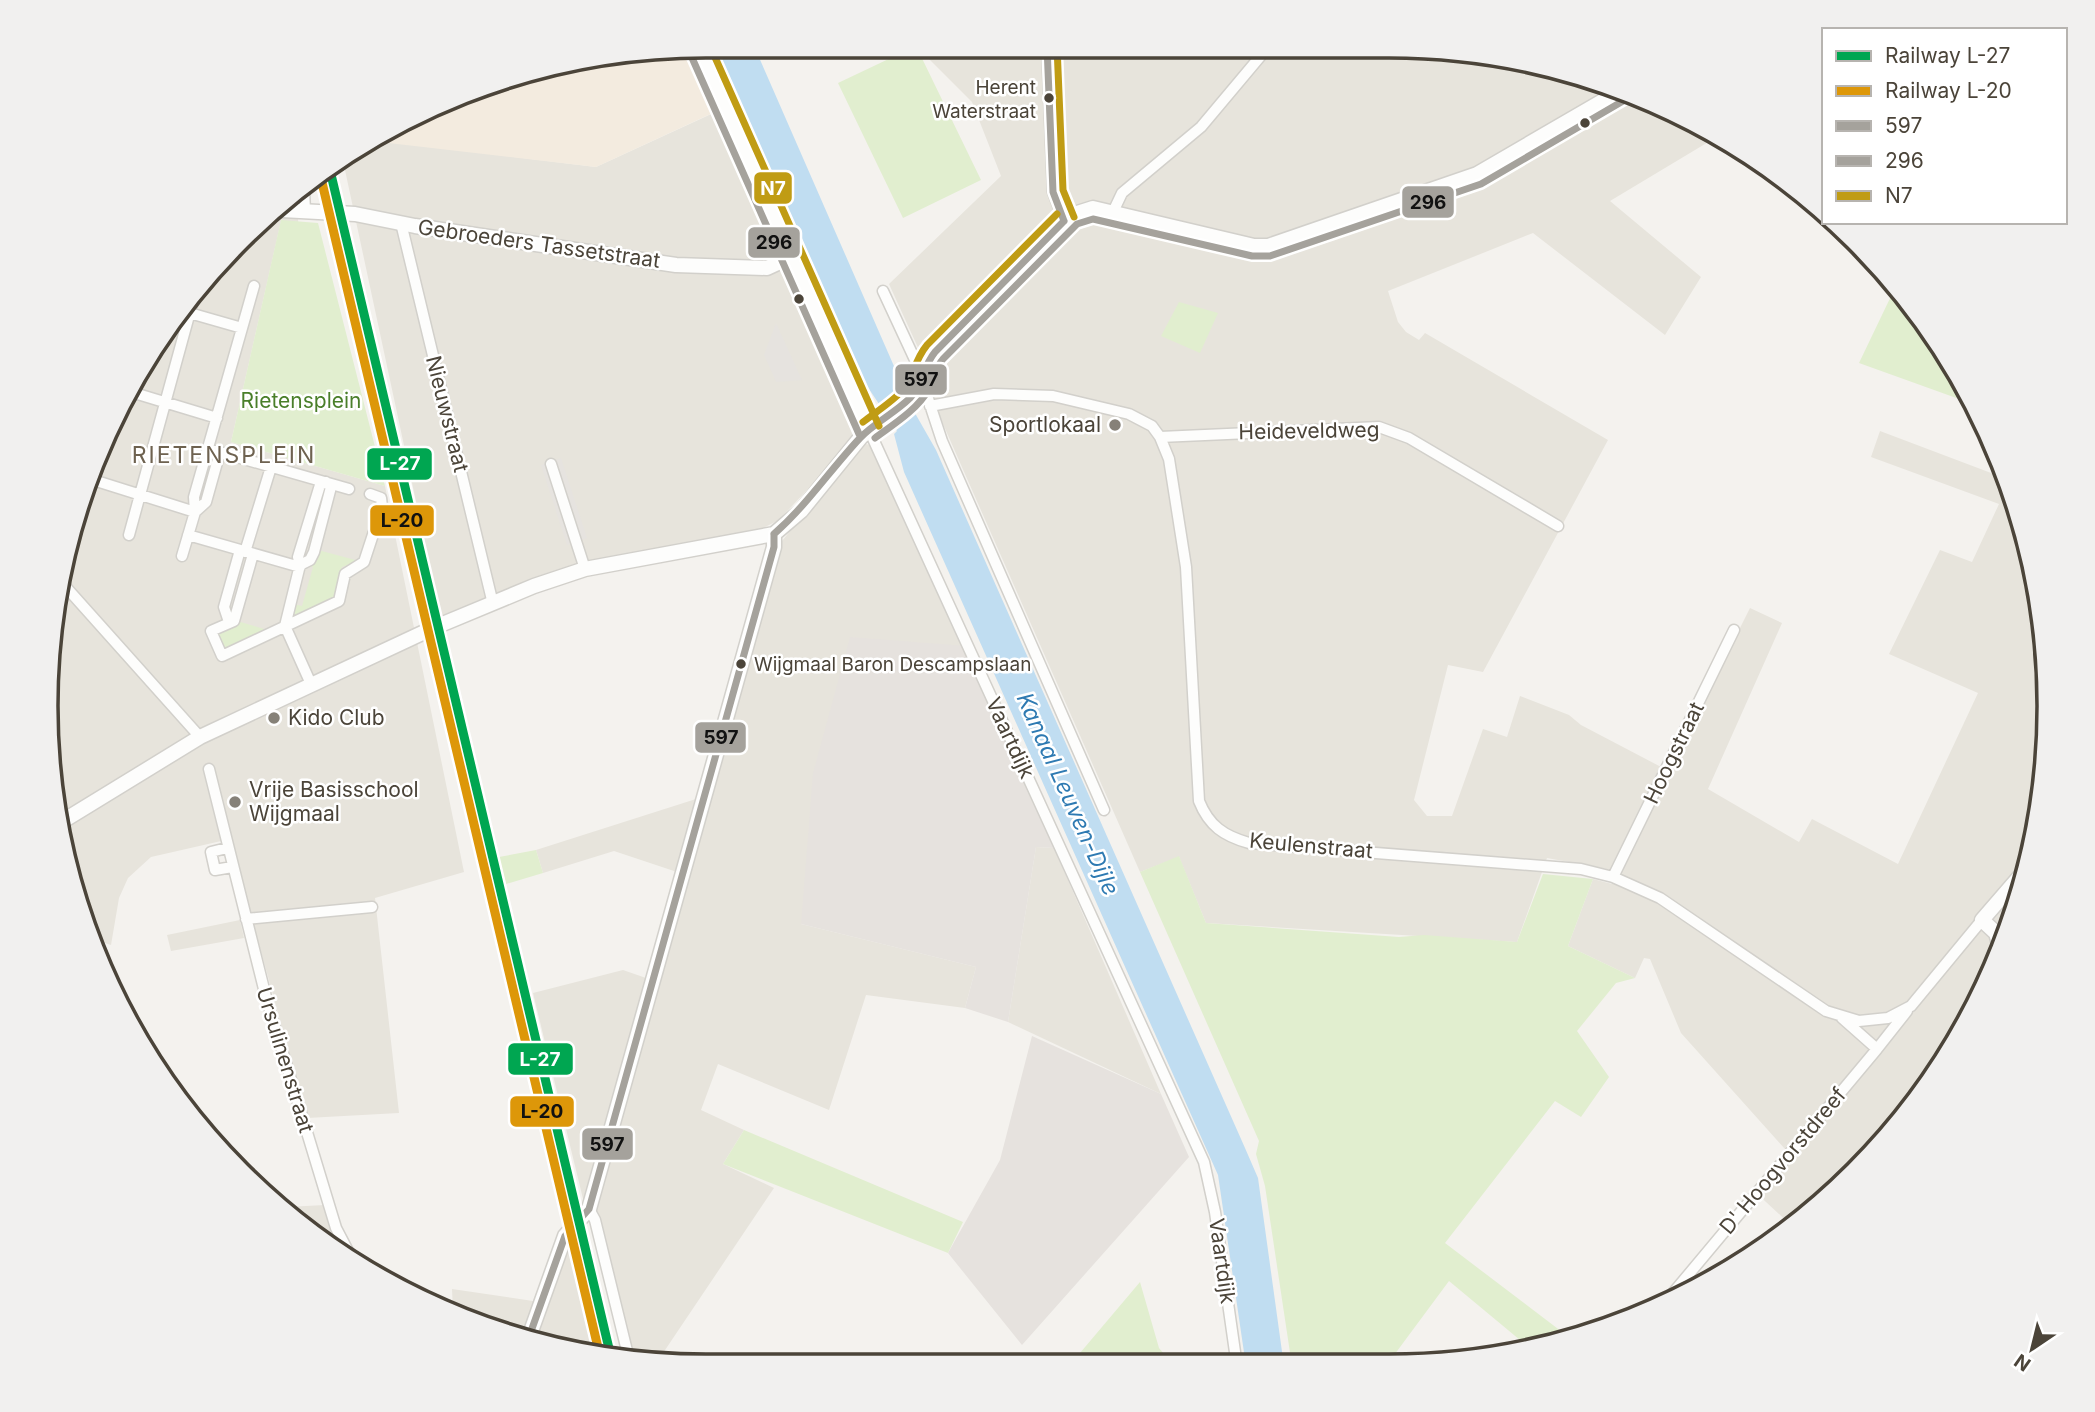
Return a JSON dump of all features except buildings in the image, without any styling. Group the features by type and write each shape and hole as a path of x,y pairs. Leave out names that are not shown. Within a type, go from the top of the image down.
{"street":[{"name":"Vaartdijk","path":"704,58 869,430 1204,1162 1215,1212 1235,1354"},
{"path":"1047,58 1053,192 1064,221"},
{"path":"1113,212 1122,193 1201,127 1259,58"},
{"path":"68,818 200,737 311,684 494,604 585,569 774,534 800,511 869,430 911,397 921,382 920,371 935,352 1064,221 1093,208 1254,246 1268,246 1477,174 1610,97"},
{"path":"304,198 305,212"},
{"name":"Gebroeders Tassetstraat","path":"289,211 355,214 676,264 767,268 793,256"},
{"name":"Nieuwstraat","path":"401,223 494,604"},
{"path":"182,556 195,512 194,497 254,286"},
{"path":"883,291 916,362 942,441 1104,810"},
{"path":"191,313 242,328"},
{"path":"129,535 165,402 181,327"},
{"path":"138,394 217,418"},
{"path":"930,406 994,394 1053,396 1129,414 1152,426 1160,437"},
{"name":"Heideveldweg","path":"1160,437 1379,427 1409,438 1558,526"},
{"name":"Keulenstraat","path":"1160,437 1169,459 1186,567 1199,801 1205,815 1217,830 1249,843 1581,869 1613,877 1660,898 1826,1011 1841,1018 1859,1021 1888,1018 1911,1006"},
{"path":"209,449 349,489"},
{"path":"195,512 206,502 220,452"},
{"path":"551,464 585,569"},
{"path":"271,467 246,552 234,621 211,631 222,656 339,601 345,574 364,562 382,507 381,498 370,494"},
{"path":"98,481 195,512"},
{"path":"311,684 285,626 300,566 298,557 320,485 326,482"},
{"path":"531,1330 565,1236 589,1209 774,547 774,534"},
{"path":"188,535 300,566"},
{"path":"68,590 200,737"},
{"name":"Hoogstraat","path":"1613,877 1734,630"},
{"name":"Ursulinenstraat","path":"209,769 265,998 336,1228 344,1244"},
{"path":"227,848 211,852 215,870 232,867"},
{"path":"1996,933 1982,920 2011,886"},
{"path":"246,919 372,907"},
{"name":"Keulenstraat","path":"1841,1018 1877,1049 1982,920"},
{"name":"D' Hoogvorstdreef","path":"1680,1285 1877,1049"},
{"path":"589,1209 595,1220 627,1350"}],"shaded area":[{"path":"694,58 717,111 596,167 386,143 458,107 538,80 621,63"},
{"path":"928,58 1431,59 1515,70 1597,92 1637,107 1708,142 1610,201 1701,277 1665,335 1533,233 1388,291 1398,322 1406,332 1419,340 1425,333 1608,440 1483,672 1448,665 1414,800 1427,816 1452,816 1483,729 1507,737 1520,696 1569,715 1581,725 1663,768 1612,870 1547,858 1517,942 1206,923 1179,857 1140,872 925,383 920,352 889,284 1001,176 972,102"},
{"path":"720,110 858,426 850,444 779,520 759,530 571,565 441,618 345,168 388,142 596,167"},
{"path":"299,202 298,222 281,221 231,442 385,486 464,872 375,898 399,1113 307,1118 230,839 151,857 128,878 119,898 111,945 103,942 80,874 63,791 59,748 59,664 63,621 80,538 107,458 125,419 167,346 219,279 248,248"},
{"path":"776,323 802,380 776,382 764,355"},
{"path":"1880,431 1994,474 2015,538 2032,621 2037,706 2032,791 2025,832 2003,914 1988,954 1950,1030 1903,1101 1876,1133 1847,1164 1785,1219 1752,1189 1785,1149 1681,1033 1650,959 1644,958 1635,978 1568,946 1593,879 1612,884 1750,608 1782,623 1708,789 1799,842 1812,819 1898,864 1978,693 1889,654 1940,550 1972,562 1999,504 1871,457"},
{"path":"862,443 878,447 966,646 801,924 976,967 965,1008 866,995 829,1110 718,1064 701,1110 744,1130 723,1164 774,1188 663,1353 631,1350 584,1203 533,993 623,970 646,978 677,872 614,851 543,873 536,850 696,799 709,792 782,541"},
{"path":"561,458 587,538 567,545 541,465"},
{"path":"850,637 966,646 1054,848 1036,847 1008,1022 965,1008 976,967 801,924 813,773"},
{"path":"1036,847 1054,848 1161,1094 1008,1022"},
{"path":"240,920 244,938 171,951 167,935"},
{"path":"1032,1036 1161,1094 1189,1157 1022,1345 948,1253 1000,1160"},
{"path":"325,1205 335,1237 311,1220 295,1207"},
{"path":"560,1231 572,1245 596,1345 538,1332 458,1305 453,1303 452,1289 533,1301"}],"green space":[{"path":"891,58 922,58 981,180 903,218 838,83"},
{"name":"Rietensplein","path":"281,220 318,223 385,486 231,442"},
{"path":"1891,297 1928,346 1959,399 1859,363"},
{"path":"1179,302 1218,313 1200,353 1161,336"},
{"path":"318,550 359,561 342,567 333,600 292,615 294,604 302,606 313,567 305,564"},
{"path":"237,621 271,631 225,651 218,632"},
{"path":"536,850 543,873 506,884 499,857"},
{"path":"1179,856 1206,923 1399,937 1424,935 1517,942 1543,874 1593,879 1568,946 1635,978 1616,983 1577,1031 1609,1077 1581,1117 1555,1101 1445,1243 1561,1331 1521,1341 1449,1281 1395,1354 1290,1354 1265,1186 1256,1154 1259,1141 1140,872"},
{"path":"744,1130 963,1222 948,1253 723,1164"},
{"path":"1140,1282 1159,1348 1164,1354 1079,1354"}],"water":[{"name":"Kanaal Leuven-Dijle","path":"721,58 759,58 897,373 899,385 936,450 1258,1178 1282,1354 1244,1354 1218,1175 904,472 894,434 897,431 859,374"}],"rail line":[{"name":"L-27","path":"332,177 609,1347"},
{"name":"L-20","path":"322,184 597,1345"}],"transit line":[{"name":"296","path":"692,58 859,434"},
{"name":"N7","path":"715,58 879,426"},
{"name":"597","path":"1047,58 1053,192 1064,221"},
{"name":"N7","path":"1058,58 1063,190 1074,217"},
{"name":"296","path":"875,438 918,404 929,389 943,359 1077,224 1093,219 1252,256 1270,256 1481,184 1622,101"},
{"name":"N7","path":"863,422 903,390 927,345 1057,214"},
{"name":"597","path":"774,534 860,438 910,398 935,352 1064,221"},
{"name":"597","path":"531,1330 565,1236 589,1209 774,547 774,534"}],"place":[{"name":"Herent Waterstraat","path":"1049,98"},
{"name":"Sportlokaal","path":"1115,425"},
{"name":"Wijgmaal Baron Descampslaan","path":"741,664"},
{"name":"Kido Club","path":"274,718"},
{"name":"Vrije Basisschool Wijgmaal","path":"235,802"}],"district":[{"name":"RIETENSPLEIN","path":"224,455"}]}
